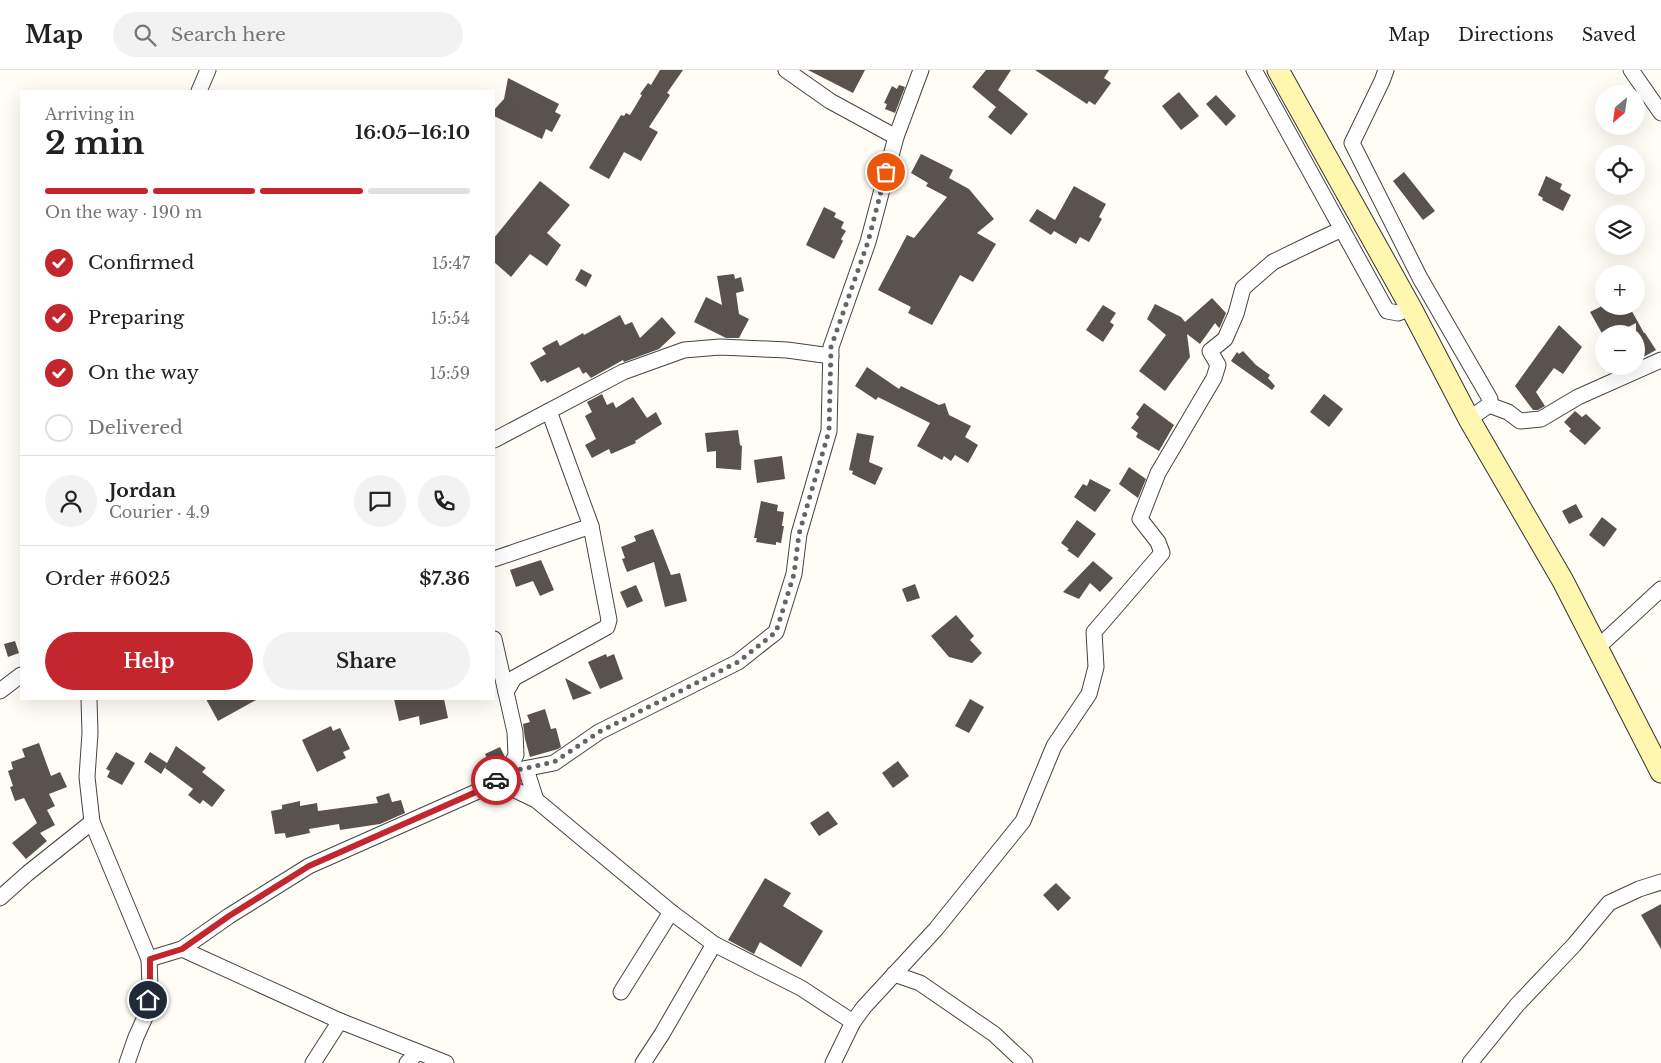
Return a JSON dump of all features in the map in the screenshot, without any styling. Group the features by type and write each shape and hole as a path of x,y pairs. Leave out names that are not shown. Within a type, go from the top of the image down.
{"main road":[{"path":"1278,70 1411,308 1469,420 1563,581 1661,772"}],"street":[{"path":"199,90 208,70"},
{"path":"786,70 830,101 896,137"},
{"path":"150,959 182,949 229,916 309,866 485,788 508,772 554,762 599,732 738,662 776,632 794,574 799,534 829,431 831,347 868,242 896,137 921,70"},
{"path":"1254,70 1388,311 1398,313 1411,308"},
{"path":"1386,70 1352,143 1420,278 1490,399 1489,405 1469,420"},
{"path":"1631,70 1661,113"},
{"path":"833,1063 853,1022 864,1007 936,929 1022,821 1054,746 1089,694 1096,667 1094,632 1162,553 1158,542 1140,519 1158,473 1214,378 1218,365 1210,351 1225,338 1236,314 1243,288 1273,262 1312,242 1342,230"},
{"path":"495,439 623,372 684,350 720,347 787,350 830,356"},
{"path":"1489,405 1508,412 1520,420 1541,419 1578,397 1661,360"},
{"path":"506,692 514,678 607,628 609,620 591,526 549,411"},
{"path":"495,560 591,526"},
{"path":"1598,648 1661,589"},
{"path":"495,643 515,732 516,755 508,772"},
{"path":"0,691 20,677"},
{"path":"89,700 90,733 87,777 92,822 150,959 150,987 147,1013 127,1063"},
{"path":"526,769 536,800"},
{"path":"485,788 513,789 536,800 671,912 714,944 801,988 853,1022"},
{"path":"0,898 92,822"},
{"path":"1470,1063 1517,1005 1574,946 1609,903 1639,889 1661,882"},
{"path":"620,992 671,912"},
{"path":"642,1063 662,1034 714,944"},
{"path":"182,949 340,1021 412,1057 446,1063"},
{"path":"894,974 920,983 994,1034 1025,1063"},
{"path":"313,1063 340,1021"}],"building":[{"path":"660,70 683,70 667,93 670,95 649,127 658,132 641,161 624,152 609,179 589,168 621,115 624,116 626,113 630,115 642,95 640,94 648,83 651,85"},
{"path":"808,70 865,70 853,93"},
{"path":"986,70 1011,70 998,90 1028,114 1011,135 988,117 996,107 972,87"},
{"path":"1035,70 1109,70 1104,78 1111,83 1095,105 1089,101 1087,104"},
{"path":"508,78 559,104 555,112 561,115 552,132 546,129 542,139 495,116 495,109 504,99"},
{"path":"899,85 905,87 895,113 885,109 887,104 884,103 892,86 897,89"},
{"path":"1179,92 1199,116 1181,130 1162,106"},
{"path":"1216,95 1236,116 1226,126 1206,104"},
{"path":"921,154 953,170 949,178 969,189 994,219 977,233 996,244 973,282 960,275 932,325 908,313 911,307 878,290 907,235 914,238 947,197 926,186 928,183 911,173"},
{"path":"1404,172 1435,211 1423,220 1393,181"},
{"path":"1546,176 1562,184 1560,189 1571,195 1563,211 1542,200 1543,198 1538,195"},
{"path":"540,181 570,205 547,233 561,245 547,266 530,254 511,277 495,263 495,237"},
{"path":"1074,186 1106,204 1099,217 1102,219 1089,242 1080,237 1076,244 1054,231 1051,235 1029,221 1037,209 1055,220"},
{"path":"824,207 836,213 834,217 844,222 841,228 846,231 834,259 806,245"},
{"path":"581,269 592,275 586,287 575,280"},
{"path":"734,274 735,279 741,277 744,291 736,293 739,314 749,319 739,338 726,338 694,322 706,297 722,305 717,276"},
{"path":"1212,298 1226,313 1220,327 1215,323 1200,344 1187,334 1190,357 1165,391 1139,371 1166,335 1147,319 1155,304 1181,317 1185,322"},
{"path":"1103,305 1116,313 1110,322 1114,325 1103,342 1086,330"},
{"path":"1595,310 1595,315 1634,315 1640,325 1636,325 1636,323 1632,325 1597,325 1590,312"},
{"path":"620,315 625,325 632,322 640,338 662,317 676,333 659,349 624,362 623,360 591,378 586,372 583,374 579,367 547,383 545,380 541,382 530,363 546,354 542,348 557,340 560,346"},
{"path":"1559,325 1582,347 1563,374 1554,368 1536,392 1545,406 1538,410 1533,410 1515,386"},
{"path":"1645,333 1656,350 1645,356"},
{"path":"1243,351 1256,365 1270,375 1268,378 1275,386 1272,390 1231,361 1237,352 1239,354"},
{"path":"867,367 899,389 901,386 939,405 945,403 949,415 971,426 965,437 978,445 968,463 955,455 951,461 944,456 942,460 917,446 930,423 878,397 876,400 855,386"},
{"path":"602,394 607,405 613,402 616,408 633,397 647,418 656,412 662,424 635,441 636,443 611,454 609,449 592,458 585,445 596,439 585,416 592,412 587,402"},
{"path":"1324,394 1343,409 1329,427 1310,412"},
{"path":"1144,403 1174,425 1159,451 1136,437 1138,433 1131,428 1139,417 1136,414"},
{"path":"1575,411 1582,417 1586,414 1601,428 1585,445 1569,431 1571,429 1564,422"},
{"path":"738,430 740,445 742,446 741,470 716,468 716,451 707,452 705,433"},
{"path":"857,433 874,436 869,462 883,468 875,485 852,474 853,471 849,470"},
{"path":"782,456 785,479 757,483 754,460"},
{"path":"1129,467 1146,479 1138,498 1119,484"},
{"path":"1090,479 1111,490 1095,512 1074,497 1083,484 1087,486"},
{"path":"761,501 778,505 777,511 784,512 781,543 776,542 776,545 756,542 757,538 754,538"},
{"path":"1576,504 1583,517 1569,524 1562,511"},
{"path":"1602,517 1617,529 1604,547 1589,535"},
{"path":"1077,520 1096,534 1078,558 1061,543"},
{"path":"653,529 671,575 680,573 687,601 665,607 654,562 627,572 622,559 625,558 621,547 636,541 634,536"},
{"path":"541,560 554,590 540,596 533,581 516,587 510,570"},
{"path":"1093,561 1113,578 1100,592 1090,583 1079,599 1063,592"},
{"path":"915,584 920,598 907,602 902,589"},
{"path":"636,585 643,601 627,608 620,592"},
{"path":"956,615 974,636 970,640 982,653 972,663 949,657 931,636"},
{"path":"15,641 19,653 8,657 4,644"},
{"path":"606,654 607,657 614,654 623,679 600,689 588,662"},
{"path":"565,678 592,693 573,700"},
{"path":"970,699 984,707 969,733 955,726"},
{"path":"207,700 256,700 218,721"},
{"path":"394,700 444,700 448,718 420,725 419,716 399,721"},
{"path":"545,709 551,729 556,728 561,747 530,757 523,724 530,722 527,715"},
{"path":"331,726 333,731 340,728 350,749 343,752 346,758 317,772 302,740"},
{"path":"39,743 51,776 60,772 67,787 49,794 55,806 47,810 55,825 40,833 47,841 26,859 12,843 37,823 24,798 15,801 10,787 13,786 8,771 13,769 11,762 25,757 22,749"},
{"path":"176,746 206,768 202,772 225,790 212,807 203,800 200,804 188,795 193,789 165,768 167,764 161,774 144,762 150,752 167,763"},
{"path":"500,747 505,757 502,764 492,768 485,754"},
{"path":"116,752 135,763 122,785 107,777 110,771 106,769"},
{"path":"898,761 909,776 893,788 882,773"},
{"path":"389,793 392,802 401,800 405,813 380,824 340,830 339,824 309,829 310,833 286,838 285,833 275,834 271,811 282,809 282,805 300,801 300,806 317,803 318,811 378,803 376,797"},
{"path":"828,811 838,824 819,836 810,823"},
{"path":"765,878 791,893 783,906 823,931 801,967 760,942 754,954 728,940"},
{"path":"1056,883 1071,898 1058,911 1043,895"},
{"path":"1661,904 1661,949 1641,915"}],"way so far":[{"path":"496,780 508,772 554,762 599,732 738,662 776,632 794,574 799,534 829,431 831,347 868,242 886,172"}],"route":[{"path":"148,1000 150,959 182,949 229,916 309,866 485,788 496,780"}]}
